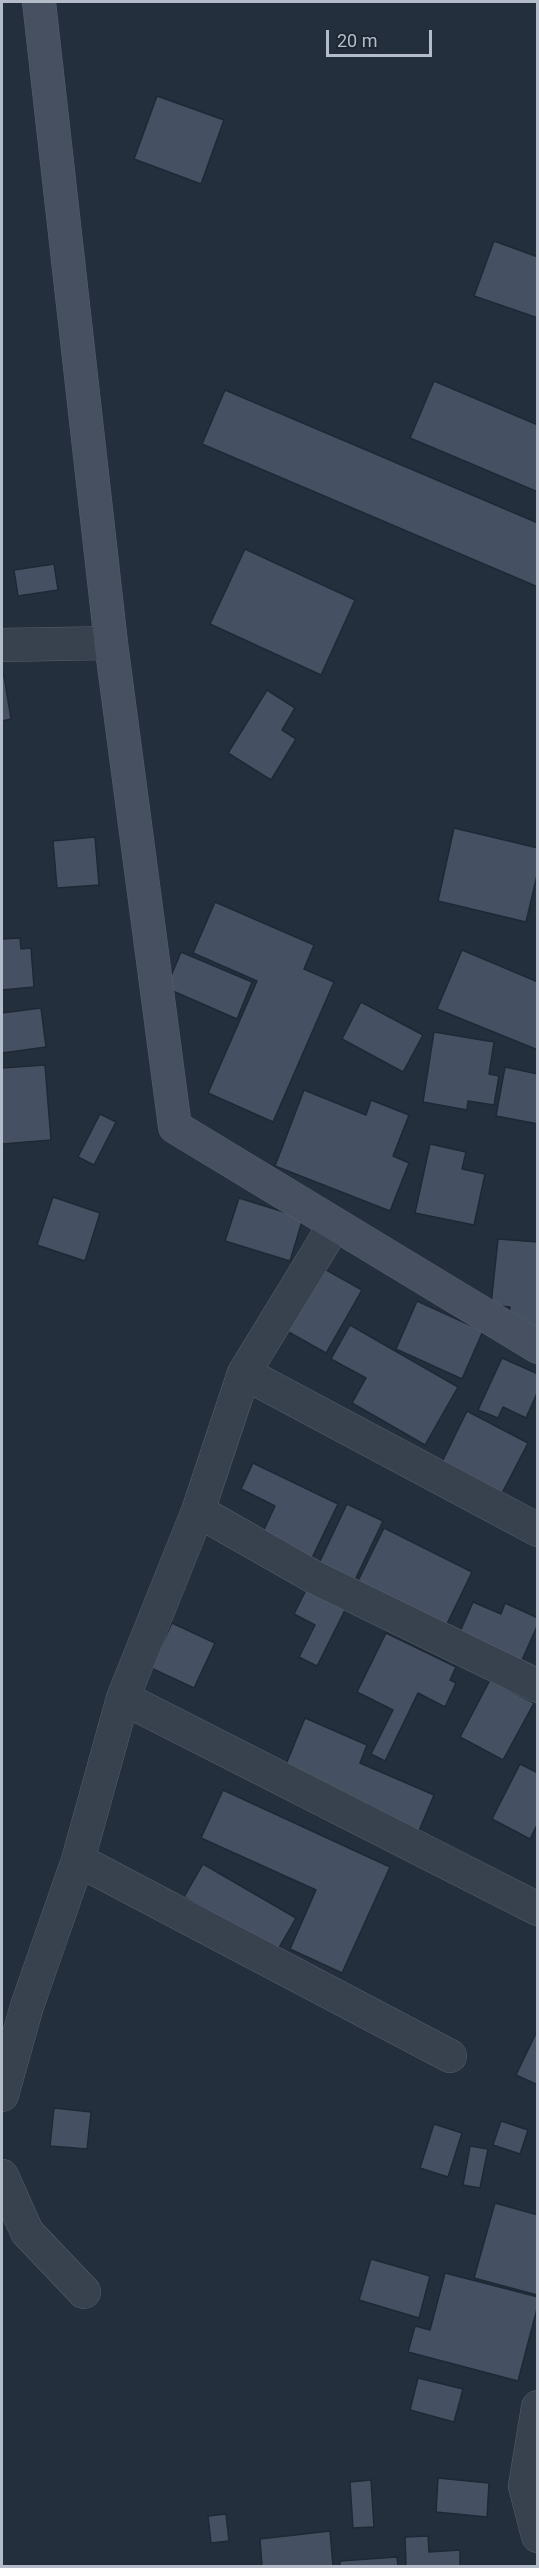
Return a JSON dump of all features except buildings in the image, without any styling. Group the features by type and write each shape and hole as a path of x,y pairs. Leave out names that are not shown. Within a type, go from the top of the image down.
{"street":[{"path":"39,2 111,643 175,1127 537,1347"},
{"path":"2,645 111,643"},
{"path":"2,2095 27,2006 78,1860 123,1698 198,1511 244,1373 335,1224"},
{"path":"244,1373 537,1530"},
{"path":"198,1511 314,1577 537,1686"},
{"path":"123,1698 537,1909"},
{"path":"78,1860 450,2056"},
{"path":"2,2176 27,2232 84,2292"},
{"path":"537,2407 525,2486 537,2536"}]}
